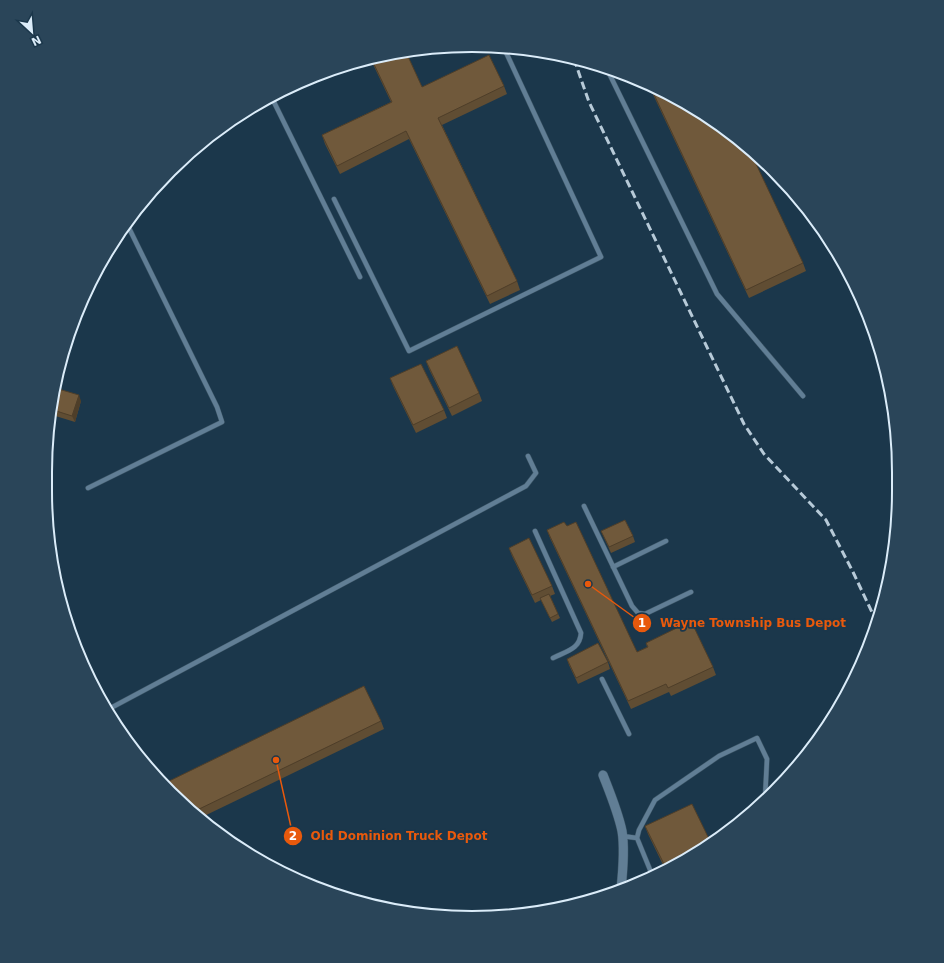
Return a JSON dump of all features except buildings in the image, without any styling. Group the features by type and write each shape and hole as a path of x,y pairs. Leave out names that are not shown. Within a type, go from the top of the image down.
{"street":[{"path":"603,775 616,811 622,836 623,867 622,883"}],"lane":[{"path":"334,199 409,351 601,257 507,54"},
{"path":"610,75 717,294 803,396"},
{"path":"274,102 360,277"},
{"path":"88,488 222,422 217,407 130,229"},
{"path":"112,708 526,486 536,473 528,456"},
{"path":"584,506 632,606 638,613 645,614 691,592"},
{"path":"535,531 581,633 581,640 577,646 553,658"},
{"path":"613,567 666,541"},
{"path":"602,678 629,734"},
{"path":"651,871 637,838 639,830 655,800 719,756 757,738 767,759 765,791"},
{"path":"622,836 637,838"}],"railway":[{"path":"576,65 589,102 744,424 764,454 826,520 873,615"}],"place":[{"name":"Wayne Township Bus Depot","path":"588,584"},
{"name":"Old Dominion Truck Depot","path":"276,760"}]}
